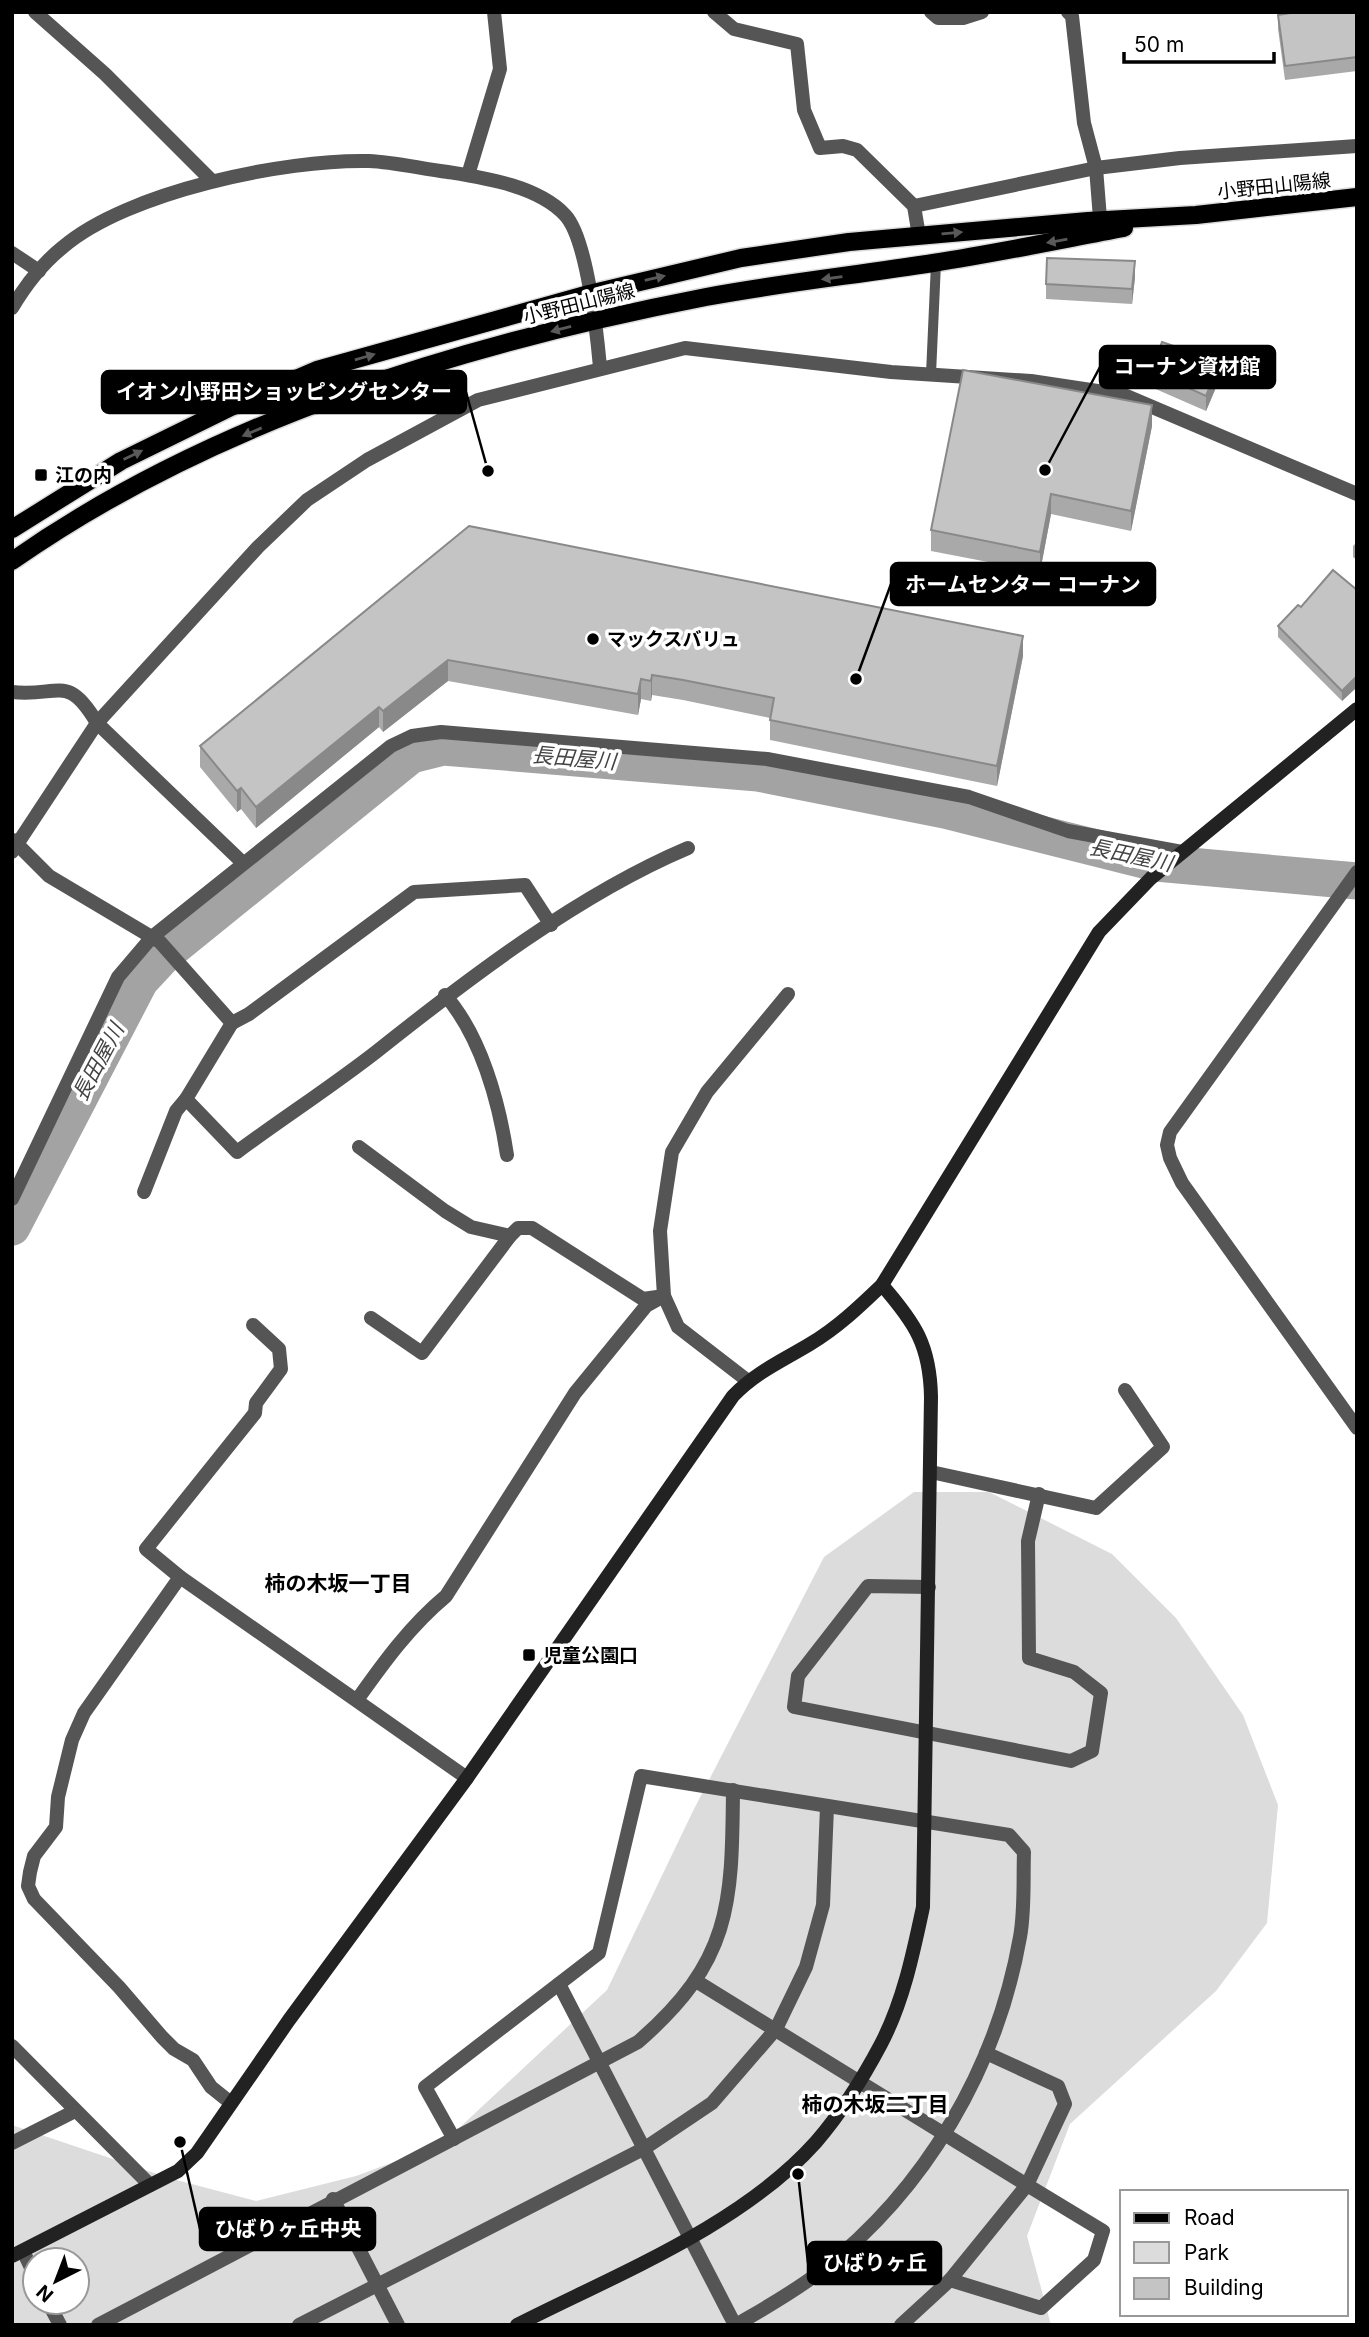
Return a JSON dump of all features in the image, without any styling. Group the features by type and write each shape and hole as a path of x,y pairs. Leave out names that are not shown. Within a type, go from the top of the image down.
{"main road":[{"name":"小野田山陽線","path":"12,529 121,461 231,407 317,370 589,294 741,258 849,242 1101,226 1357,197"},
{"name":"小野田山陽線","path":"12,561 121,492 298,412 424,366 595,320 709,297 936,263 1101,226"}],"street":[{"path":"35,12 105,74 211,180"},
{"path":"468,175 500,69 494,12"},
{"path":"714,12 734,29 797,44 804,110 820,148 843,146 857,150 914,206 919,236"},
{"path":"931,12 938,18 963,18 982,12"},
{"path":"1071,14 1084,123 1096,168 1101,226"},
{"path":"914,206 1096,168 1180,158 1357,146"},
{"path":"12,307 38,271 63,247 88,230 148,201 211,180 310,165 370,161 468,175 520,189 548,201 563,213 574,226 595,320 600,368"},
{"path":"12,253 38,271"},
{"path":"232,1023 156,939 48,876 14,845 97,723 258,547 307,500 367,460 478,400 685,348 891,372 1031,381 1124,395 1357,494"},
{"path":"12,692 71,691 83,699 97,723 243,863"},
{"path":"17,2253 178,2171 197,2153 345,1941 467,1778 716,1419 748,1381 836,1327 881,1285 1099,932 1151,878 1357,709"},
{"path":"12,1199 118,977 156,939 243,863 391,746 412,736 441,732 767,759 969,797 1068,831 1182,852"},
{"path":"186,1099 237,1152 375,1052 445,995 643,867 688,848"},
{"path":"1357,872 1170,1132 1167,1145 1182,1183 1357,1428"},
{"path":"144,1192 176,1111 232,1023 249,1014 414,892 525,885 551,925"},
{"path":"1343,890 1357,897"},
{"path":"748,1381 678,1327 664,1296 660,1230 672,1152 707,1092 788,994"},
{"path":"445,995 459,1011 499,1104 507,1155"},
{"path":"359,1147 454,1217 471,1227 510,1236"},
{"path":"371,1318 422,1353 518,1228 532,1228 643,1299 664,1296"},
{"path":"517,2325 690,2236 749,2199 791,2166 815,2143 860,2080 881,2043 910,1968 923,1907 926,1823 930,1366 923,1342 908,1314 881,1285"},
{"path":"357,1700 396,1646 422,1616 446,1596 575,1393 646,1306 664,1296"},
{"path":"253,1325 279,1349 281,1369 256,1403 255,1413 146,1549 180,1577 467,1778"},
{"path":"931,1472 1096,1508 1163,1447 1125,1390"},
{"path":"929,1587 868,1586 798,1676 794,1707 1071,1761 1092,1751 1101,1693 1074,1672 1028,1658 1028,1541 1039,1494"},
{"path":"180,1577 84,1713 65,1764 56,1827 34,1856 28,1886 34,1899 119,1987 162,2037 174,2049 193,2060 211,2087 231,2103"},
{"path":"454,2139 425,2087 598,1953 641,1776 1009,1835 1024,1852 1021,1935 1005,1999 986,2053 946,2134 915,2176 862,2236 793,2291 736,2325 559,1984"},
{"path":"98,2325 333,2199 602,2063 638,2042 666,2018 696,1981 718,1937 726,1913 733,1852 733,1790"},
{"path":"299,2325 645,2148 712,2103 776,2029 806,1967 821,1915 827,1807"},
{"path":"696,1981 1103,2231 1094,2260 1041,2308 950,2280"},
{"path":"12,2046 150,2185"},
{"path":"901,2325 950,2280 1027,2185 1065,2104 1058,2086 986,2053"},
{"path":"12,2143 75,2112"},
{"path":"333,2199 398,2325"}],"lane":[{"path":"931,374 936,263"}],"green space":[{"path":"914,1492 989,1492 1112,1554 1176,1618 1243,1715 1278,1805 1267,1923 1216,1991 1070,2124 1027,2236 1051,2325 12,2325 12,2125 169,2178 256,2201 356,2176 442,2144 607,1990 693,1811 824,1557"}],"building":[{"path":"1296,12 1357,12 1357,57 1285,66 1278,15"},
{"path":"1047,258 1135,261 1132,289 1046,284"},
{"path":"1162,342 1220,362 1206,396 1151,371"},
{"path":"963,370 1152,405 1131,511 1051,494 1040,552 931,530"},
{"path":"469,526 1023,636 997,766 770,720 774,698 683,680 652,675 651,681 641,679 638,694 448,660 383,711 379,707 256,807 241,788 237,791 200,746"},
{"path":"1333,570 1357,590 1357,676 1342,691 1278,626 1298,605 1301,607"}],"waterway":[{"name":"長田屋川","path":"12,1227 140,981 166,953 411,755 443,747 758,773 945,810 1156,863 1357,881"}],"place":[{"name":"コーナン資材館","path":"1045,470"},
{"name":"イオン小野田ショッピングセンター","path":"488,471"},
{"name":"江の内","path":"41,475"},
{"name":"マックスバリュ","path":"593,639"},
{"name":"ホームセンター コーナン","path":"856,679"},
{"name":"児童公園口","path":"529,1655"},
{"name":"ひばりヶ丘中央","path":"180,2142"},
{"name":"ひばりヶ丘","path":"798,2174"}],"district":[{"name":"柿の木坂一丁目","path":"338,1583"},
{"name":"柿の木坂二丁目","path":"875,2104"}]}
